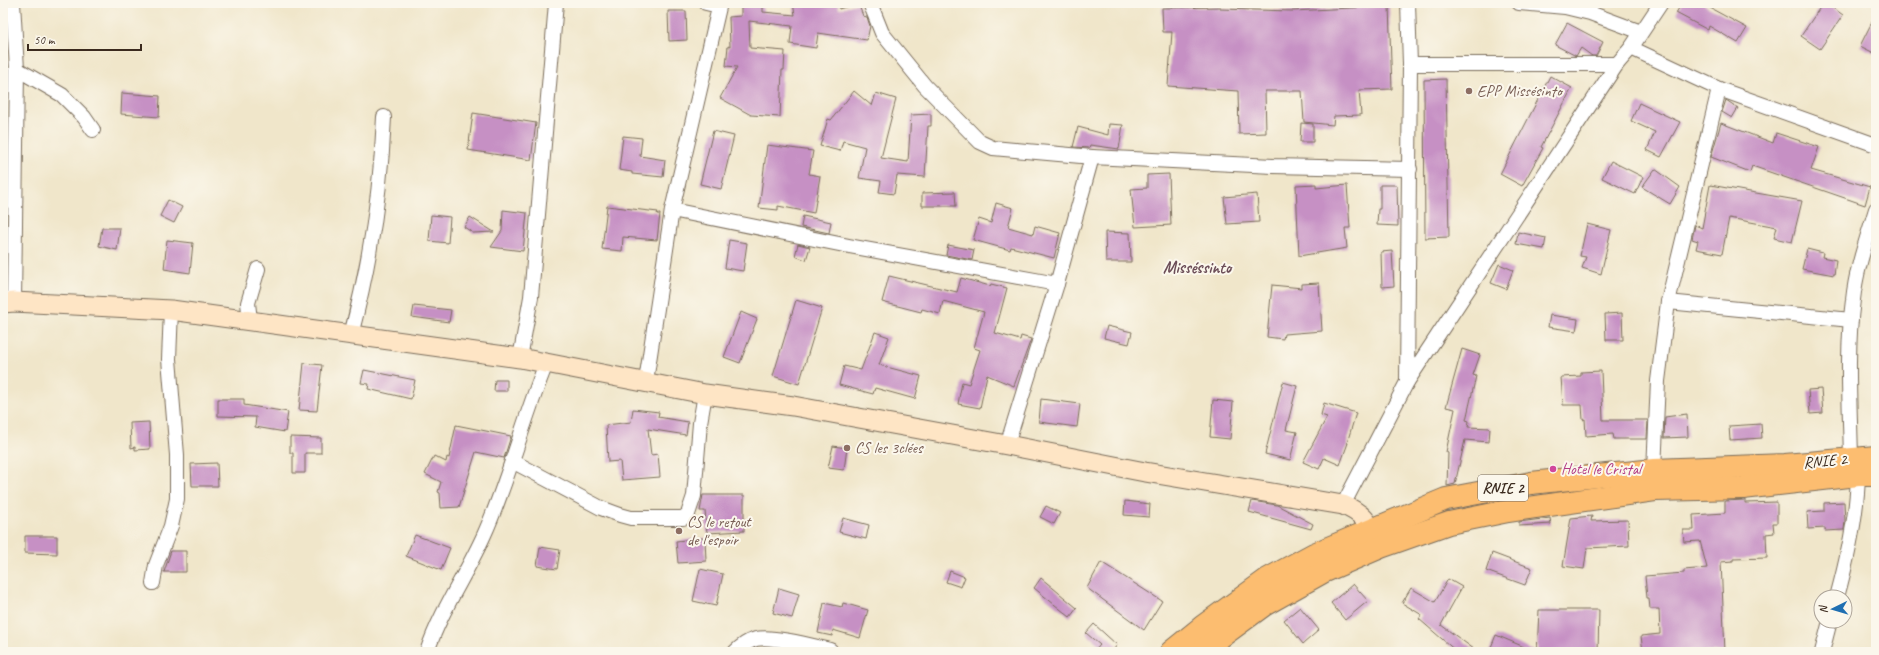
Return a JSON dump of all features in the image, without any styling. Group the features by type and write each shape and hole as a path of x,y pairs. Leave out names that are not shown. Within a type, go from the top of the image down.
{"highway":[{"name":"RNIE 2","path":"1171,652 1202,627 1268,579 1314,554 1376,538 1508,511 1655,490 1743,488 1862,470 1876,457"},
{"name":"RNIE 2","path":"1200,652 1264,605 1323,572 1376,538 1446,499 1531,482 1654,470 1785,465 1862,470"}],"main road":[{"path":"8,303 171,310 520,358 705,394 793,406 1145,472 1343,505 1356,510 1361,514 1376,538"}],"street":[{"path":"8,303 17,69 13,3"},
{"path":"520,358 531,297 556,3"},
{"path":"870,3 882,33 907,65 925,86 980,142 993,148 1092,157 1273,166 1410,169"},
{"path":"1407,382 1410,169 1410,64 1408,3"},
{"path":"1519,3 1565,8 1590,13 1641,32"},
{"path":"1343,505 1407,382 1617,64 1631,48 1661,3"},
{"path":"646,382 672,210 715,4"},
{"path":"1631,48 1719,88 1876,145"},
{"path":"1410,64 1617,64"},
{"path":"17,69 62,95 84,117 93,130"},
{"path":"1654,470 1658,381 1668,302 1719,88"},
{"path":"352,335 365,284 375,224 383,155 384,117"},
{"path":"1007,445 1057,284 1092,157"},
{"path":"1839,589 1854,523 1862,470 1850,339 1853,299 1859,266 1876,209"},
{"path":"672,210 849,246 1057,284"},
{"path":"250,320 248,303 258,268"},
{"path":"1668,302 1851,320"},
{"path":"153,583 156,565 171,526 177,499 177,455 169,358 171,310"},
{"path":"427,652 434,631 484,536 512,461 533,395 546,364"},
{"path":"512,461 601,508 620,515 631,518 682,518 688,514 694,496 700,423 705,394"},
{"path":"1822,652 1828,629"},
{"path":"735,652 754,639 764,637 832,651"}],"building":[{"path":"741,3 763,3 763,12 795,15 793,3 838,3 839,9 858,3 863,16 867,17 870,26 867,40 818,33 816,48 790,44 792,26 749,21 750,48 785,51 784,70 782,70 780,117 751,115 720,98 737,67 726,66 728,46 730,47 729,17 741,16"},
{"path":"1682,3 1701,3 1747,28 1738,43 1709,26 1708,30 1676,13"},
{"path":"1823,3 1826,3 1843,15 1820,49 1801,36"},
{"path":"1389,6 1392,89 1359,90 1361,115 1334,116 1333,125 1304,122 1302,91 1265,91 1266,133 1239,134 1238,91 1168,86 1172,32 1163,32 1162,8 1220,7 1220,9 1293,11"},
{"path":"668,11 686,11 687,40 669,41"},
{"path":"1876,14 1876,54 1860,46"},
{"path":"1567,23 1603,42 1596,56 1592,56 1581,48 1576,56 1555,45"},
{"path":"1550,76 1572,88 1541,147 1543,148 1522,186 1500,174"},
{"path":"1446,79 1449,237 1425,238 1424,80"},
{"path":"854,91 872,106 876,93 896,99 881,158 908,162 911,115 931,114 931,126 928,126 925,177 897,175 894,194 879,192 881,181 859,178 865,147 843,141 840,151 820,146 828,119 831,120"},
{"path":"122,93 160,96 159,117 121,114"},
{"path":"1726,100 1738,108 1732,118 1722,112"},
{"path":"1639,103 1680,122 1661,157 1647,150 1655,132 1631,121"},
{"path":"473,113 536,123 531,160 468,150"},
{"path":"1301,123 1313,124 1313,142 1300,142"},
{"path":"1721,123 1773,143 1776,133 1819,147 1811,170 1870,187 1865,205 1752,166 1750,172 1711,157"},
{"path":"1109,124 1123,125 1119,149 1090,145 1089,148 1073,147 1078,127 1108,135"},
{"path":"713,131 734,136 721,189 700,184"},
{"path":"623,136 642,138 640,156 665,160 663,177 632,174 632,172 619,170"},
{"path":"767,145 813,151 809,174 820,176 814,213 778,206 778,210 759,208"},
{"path":"1611,161 1643,177 1635,194 1602,178"},
{"path":"1655,169 1680,187 1670,204 1642,187"},
{"path":"1169,174 1171,225 1135,227 1131,189 1147,188 1147,175"},
{"path":"1316,184 1316,188 1347,185 1350,228 1345,228 1347,248 1299,256 1296,185"},
{"path":"1380,185 1397,185 1398,226 1377,225 1378,209 1380,209"},
{"path":"1710,185 1802,201 1792,242 1774,238 1777,227 1729,218 1722,254 1696,249 1698,241 1692,239 1695,225 1702,228"},
{"path":"955,192 956,206 922,206 922,193"},
{"path":"1257,194 1259,222 1227,224 1224,197"},
{"path":"168,200 182,207 174,223 160,216"},
{"path":"996,203 1013,208 1008,227 1033,234 1035,226 1060,233 1054,258 1011,247 1010,250 973,240 979,219 991,223"},
{"path":"607,206 658,212 657,214 660,214 657,240 623,237 622,251 602,249"},
{"path":"503,210 527,213 523,251 491,247 502,231"},
{"path":"431,215 450,217 448,243 429,241"},
{"path":"803,216 831,222 829,233 801,227"},
{"path":"470,217 494,232 473,233 464,227"},
{"path":"1587,224 1611,230 1601,274 1582,268 1586,257 1580,256"},
{"path":"102,228 120,228 117,250 99,246"},
{"path":"1105,232 1130,233 1131,262 1106,262"},
{"path":"1518,232 1546,238 1544,249 1516,244"},
{"path":"167,240 193,243 190,273 164,269"},
{"path":"729,240 747,243 743,271 725,268"},
{"path":"798,244 810,247 806,260 795,256"},
{"path":"948,245 974,250 972,260 946,255"},
{"path":"1807,249 1823,253 1822,257 1836,260 1834,275 1802,269"},
{"path":"1392,251 1394,286 1382,287 1381,252"},
{"path":"1499,264 1513,270 1506,289 1491,283"},
{"path":"889,276 957,292 961,278 990,286 991,284 1007,288 995,333 1020,340 1021,336 1031,339 1014,386 987,375 980,408 958,404 962,382 969,384 980,350 974,348 984,312 943,301 940,314 922,309 921,312 882,302"},
{"path":"1319,283 1322,331 1284,334 1283,339 1267,337 1272,285 1302,288 1302,284"},
{"path":"796,300 822,308 799,384 773,376"},
{"path":"414,306 451,310 449,322 412,317"},
{"path":"741,312 757,319 740,363 724,357"},
{"path":"1622,313 1623,340 1606,340 1605,314"},
{"path":"1550,315 1578,319 1576,331 1548,327"},
{"path":"1107,326 1132,332 1129,344 1104,338"},
{"path":"875,332 889,337 879,365 921,376 915,399 875,388 873,394 839,385 844,366 861,370"},
{"path":"1462,349 1480,355 1473,375 1476,376 1466,420 1469,421 1468,427 1490,428 1489,442 1465,440 1455,484 1447,486 1448,453 1446,452 1455,409 1446,407"},
{"path":"304,363 322,365 317,411 299,410"},
{"path":"364,370 415,380 411,399 368,389 369,384 361,383"},
{"path":"1601,371 1603,420 1648,420 1647,439 1614,439 1613,434 1586,436 1582,405 1563,405 1561,377 1581,376 1581,372"},
{"path":"495,380 507,380 507,391 494,391"},
{"path":"1283,382 1297,386 1286,430 1297,432 1290,460 1265,454"},
{"path":"1821,389 1823,413 1810,414 1808,390"},
{"path":"218,399 244,399 244,405 288,412 285,432 255,427 256,417 218,416"},
{"path":"1041,399 1080,404 1077,427 1039,422"},
{"path":"1213,400 1233,402 1230,439 1210,437"},
{"path":"1324,403 1356,413 1340,465 1324,458 1319,469 1303,462 1327,417 1321,415"},
{"path":"633,409 659,412 658,417 688,422 686,435 648,429 651,455 658,454 660,477 622,480 620,461 608,462 606,425 631,422"},
{"path":"1687,414 1688,437 1664,438 1665,417"},
{"path":"149,422 150,449 135,450 135,447 131,448 130,423"},
{"path":"1761,424 1762,438 1730,440 1729,426"},
{"path":"456,425 511,436 504,458 476,452 459,507 441,508 440,493 438,492 441,482 425,474 434,456 446,462 447,457 449,458"},
{"path":"290,437 321,438 321,453 305,453 305,473 293,473 293,453 290,453"},
{"path":"833,446 847,448 844,470 828,468"},
{"path":"217,463 218,486 192,486 191,464"},
{"path":"703,495 744,495 744,531 707,533 705,511 700,511"},
{"path":"1745,500 1745,503 1777,502 1777,523 1773,523 1774,533 1766,534 1767,558 1733,559 1733,561 1721,562 1725,652 1694,652 1694,650 1643,652 1641,636 1660,634 1659,609 1650,609 1649,598 1647,598 1645,576 1684,573 1684,570 1707,568 1700,541 1684,542 1683,530 1694,530 1693,515 1725,513 1725,501"},
{"path":"1125,501 1150,504 1149,517 1124,515"},
{"path":"1252,501 1277,505 1313,524 1311,529 1249,512"},
{"path":"1844,502 1844,530 1825,531 1825,528 1808,529 1807,512 1824,511 1824,503"},
{"path":"1046,506 1060,513 1054,524 1040,517"},
{"path":"1592,516 1591,521 1628,520 1629,546 1587,548 1584,569 1563,566 1571,518"},
{"path":"843,518 869,525 866,539 839,532"},
{"path":"1550,518 1551,524 1519,526 1519,522"},
{"path":"415,535 450,548 441,570 406,556"},
{"path":"25,536 57,536 57,554 25,553"},
{"path":"705,538 706,561 678,563 676,541"},
{"path":"540,547 560,550 557,569 537,566"},
{"path":"171,551 186,551 186,572 164,572"},
{"path":"1492,553 1532,568 1525,585 1486,571"},
{"path":"1101,562 1162,601 1144,630 1087,588"},
{"path":"700,569 723,574 716,606 693,601"},
{"path":"950,571 965,577 961,587 946,582"},
{"path":"1041,578 1077,608 1070,617 1034,588"},
{"path":"1448,579 1462,587 1441,625 1478,652 1457,652 1419,619 1422,615 1402,603 1411,588 1435,602"},
{"path":"1353,584 1368,601 1345,620 1331,603"},
{"path":"779,588 799,594 792,618 773,613"},
{"path":"824,603 842,607 843,603 868,610 860,638 833,630 832,636 818,633"},
{"path":"1300,607 1319,630 1303,644 1284,620"},
{"path":"1539,610 1599,610 1598,652 1537,652"},
{"path":"1094,624 1117,645 1112,652 1094,652 1100,645 1086,633"},
{"path":"1496,635 1536,652 1489,652"}],"place":[{"name":"EPP Missésinto","path":"1469,91"},
{"name":"CS les 3clées","path":"847,448"},
{"name":"Hotel le Cristal","path":"1553,469"},
{"name":"CS le retout de l'espoir","path":"679,531"}],"district":[{"name":"Misséssinto","path":"1197,267"}]}
